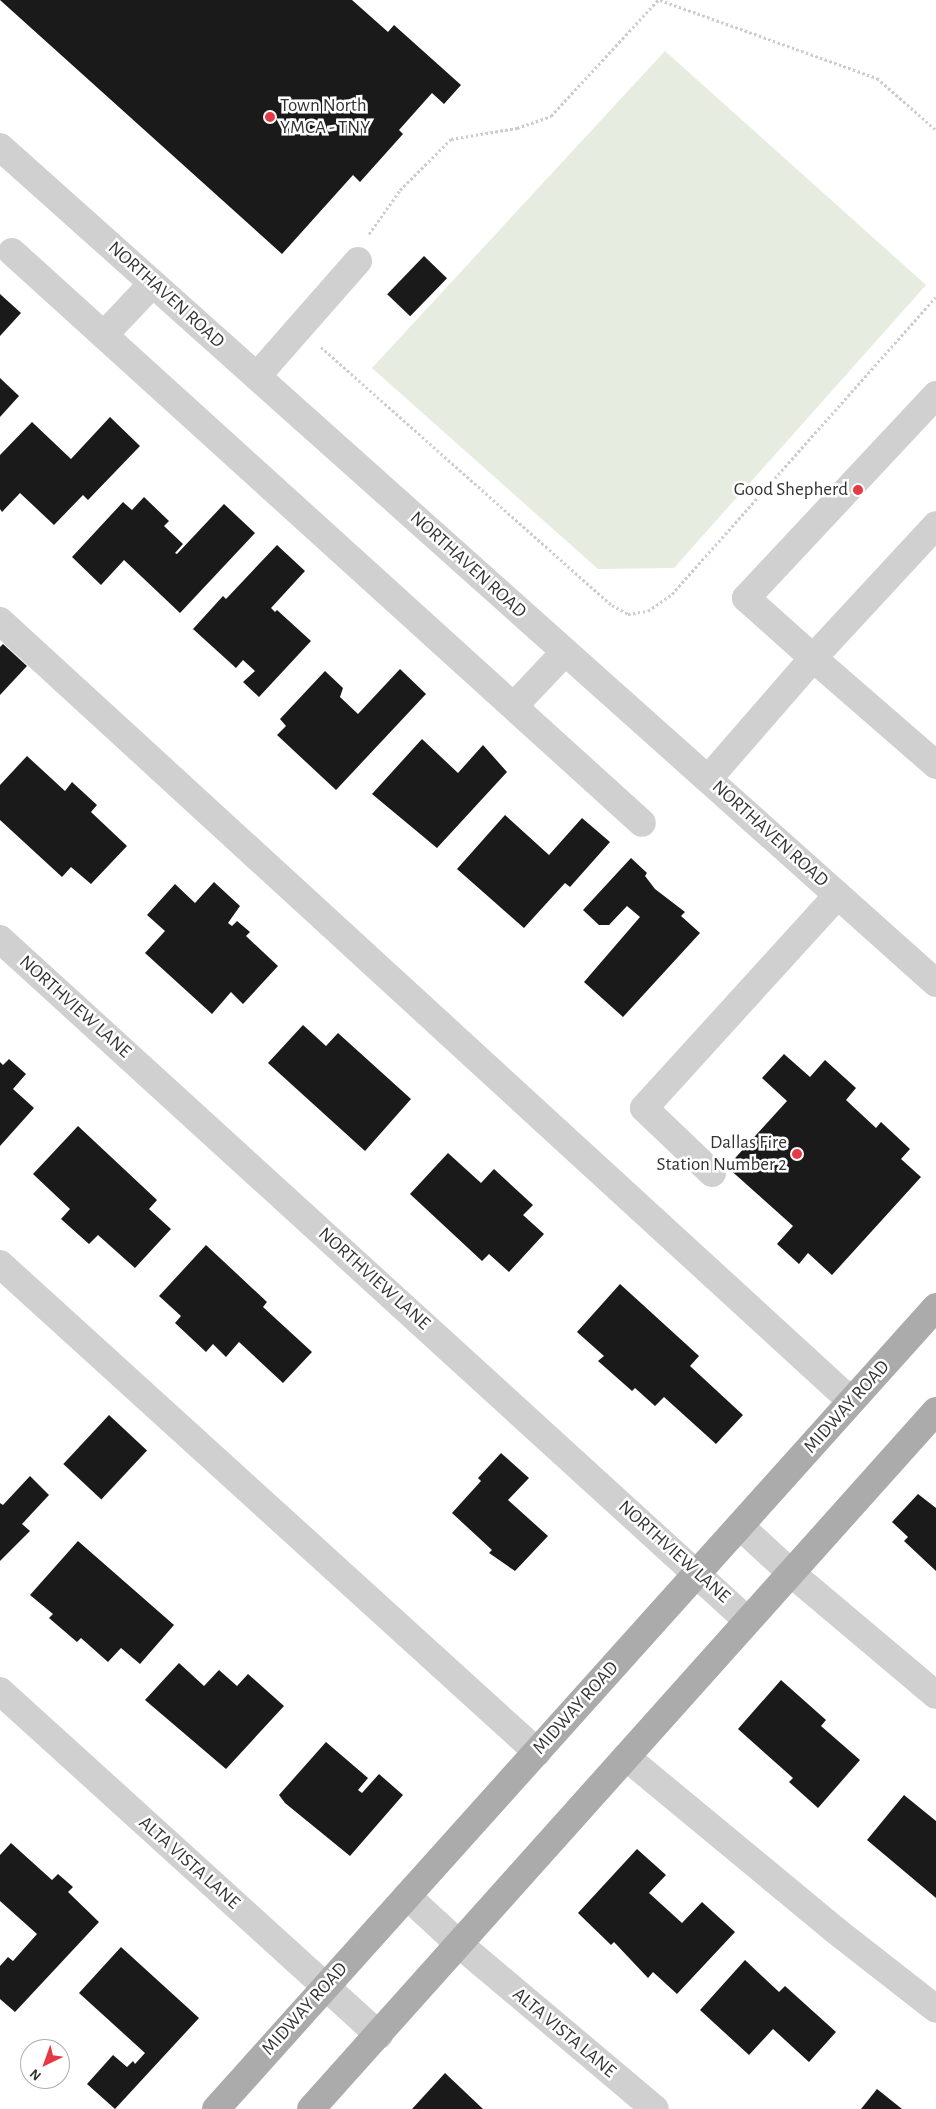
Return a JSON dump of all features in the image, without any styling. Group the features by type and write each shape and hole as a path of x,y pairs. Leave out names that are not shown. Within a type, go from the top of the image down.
{"main road":[{"name":"MIDWAY ROAD","path":"216,2109 936,1307"},
{"path":"311,2109 936,1411"}],"street":[{"name":"NORTHAVEN ROAD","path":"0,147 936,983"},
{"path":"12,252 642,822"},
{"path":"257,376 358,261"},
{"path":"104,335 152,284"},
{"path":"936,395 746,598 936,765"},
{"path":"708,779 813,658 936,525"},
{"path":"0,621 852,1402"},
{"path":"514,706 565,652"},
{"path":"712,1173 644,1108 838,895"},
{"name":"NORTHVIEW LANE","path":"0,938 748,1621"},
{"path":"0,1264 537,1752"},
{"path":"740,1526 791,1573 936,1695"},
{"name":"ALTA VISTA LANE","path":"0,1691 379,2035"},
{"path":"626,1757 835,1930 936,2009"},
{"name":"ALTA VISTA LANE","path":"407,1896 459,1944 655,2109"}],"path":[{"path":"358,261 360,246 400,190 451,139 517,128 551,116 659,0 877,78 936,130"},
{"path":"299,328 612,604 628,614 648,612 672,594 936,296"}],"shaded area":[{"path":"665,51 926,285 674,568 598,569 372,368"}],"building":[{"name":"Town North YMCA - TNY","path":"0,0 352,0 388,32 394,25 461,85 444,104 432,93 399,130 403,134 360,182 353,175 282,254"},
{"path":"424,256 447,278 410,316 387,294"},
{"path":"0,294 21,313 0,336"},
{"path":"0,378 19,396 0,417"},
{"path":"110,417 140,446 88,500 83,495 54,525 20,493 2,512 0,509 0,455 32,422 71,459"},
{"path":"144,497 169,521 164,526 183,544 175,553 177,554 224,504 255,533 180,613 124,560 101,585 72,557 123,502 132,510"},
{"path":"277,545 305,571 271,608 275,612 277,610 311,641 259,697 243,682 255,671 243,660 236,668 193,629 223,596 226,599"},
{"path":"3,644 27,666 0,695 0,647"},
{"path":"400,669 426,694 336,790 277,735 286,726 280,719 325,671 343,688 340,697 358,714"},
{"path":"422,739 458,773 483,745 507,772 437,848 372,794"},
{"path":"27,756 65,791 72,782 97,805 91,812 127,846 91,884 71,867 62,877 0,820 0,785"},
{"path":"505,815 549,855 582,818 610,842 570,887 565,883 524,928 457,869"},
{"path":"631,858 647,873 645,876 655,889 685,912 681,916 700,933 623,1017 584,982 640,917 627,906 609,925 599,925 583,910"},
{"path":"214,882 240,906 228,923 232,926 237,921 250,932 246,936 278,966 243,1004 231,992 212,1014 145,953 165,931 147,915 175,884 195,903"},
{"path":"303,1025 326,1046 338,1033 411,1099 365,1151 268,1063"},
{"path":"784,1054 810,1077 825,1060 856,1088 846,1100 876,1128 881,1122 910,1149 901,1159 921,1177 832,1275 808,1253 799,1264 777,1244 793,1226 727,1167 787,1101 762,1078"},
{"path":"9,1059 26,1074 13,1089 34,1108 0,1146 0,1062 3,1065"},
{"path":"78,1126 157,1200 149,1209 171,1229 135,1268 98,1235 89,1244 61,1219 70,1209 33,1174"},
{"path":"448,1153 481,1183 494,1169 533,1205 523,1215 544,1234 509,1272 489,1254 482,1261 410,1194"},
{"path":"206,1245 267,1302 263,1307 312,1352 283,1383 239,1342 226,1357 213,1344 206,1352 175,1323 181,1316 159,1296"},
{"path":"620,1284 699,1356 690,1366 743,1415 716,1444 664,1397 655,1406 635,1388 632,1391 598,1361 604,1356 577,1332"},
{"path":"109,1415 147,1450 101,1499 63,1464"},
{"path":"501,1453 529,1478 508,1500 548,1536 515,1571 489,1553 492,1550 452,1513 481,1481 478,1478"},
{"path":"30,1476 49,1495 22,1524 30,1531 0,1561 0,1503 3,1505"},
{"path":"918,1494 936,1508 936,1571 904,1541 908,1537 892,1522"},
{"path":"78,1541 174,1625 140,1664 121,1648 108,1662 81,1638 77,1642 49,1618 53,1614 30,1595"},
{"path":"179,1663 204,1686 219,1670 237,1686 248,1674 284,1706 226,1769 145,1700"},
{"path":"781,1680 826,1720 821,1726 860,1760 818,1808 789,1782 793,1778 738,1729"},
{"path":"326,1742 368,1778 358,1790 362,1793 379,1774 403,1795 350,1856 285,1803 279,1795"},
{"path":"904,1795 936,1821 936,1898 867,1840"},
{"path":"11,1843 52,1880 58,1874 73,1887 68,1892 99,1922 15,2012 0,1999 0,1966 8,1957 13,1961 37,1934 0,1901 0,1855"},
{"path":"637,1849 666,1875 649,1893 682,1923 702,1902 735,1932 677,1994 653,1972 648,1978 614,1942 611,1945 578,1913"},
{"path":"121,1947 199,2018 115,2109 87,2084 113,2055 127,2067 133,2061 135,2064 145,2053 79,1993"},
{"path":"745,1960 779,1992 785,1986 836,2032 809,2062 773,2029 749,2055 700,2010"},
{"path":"445,2073 483,2109 412,2109"},
{"path":"877,2089 902,2109 861,2109"}],"place":[{"name":"Town North YMCA - TNY","path":"270,117"},
{"name":"Good Shepherd","path":"858,490"},
{"name":"Dallas Fire Station Number 2","path":"797,1154"}]}
